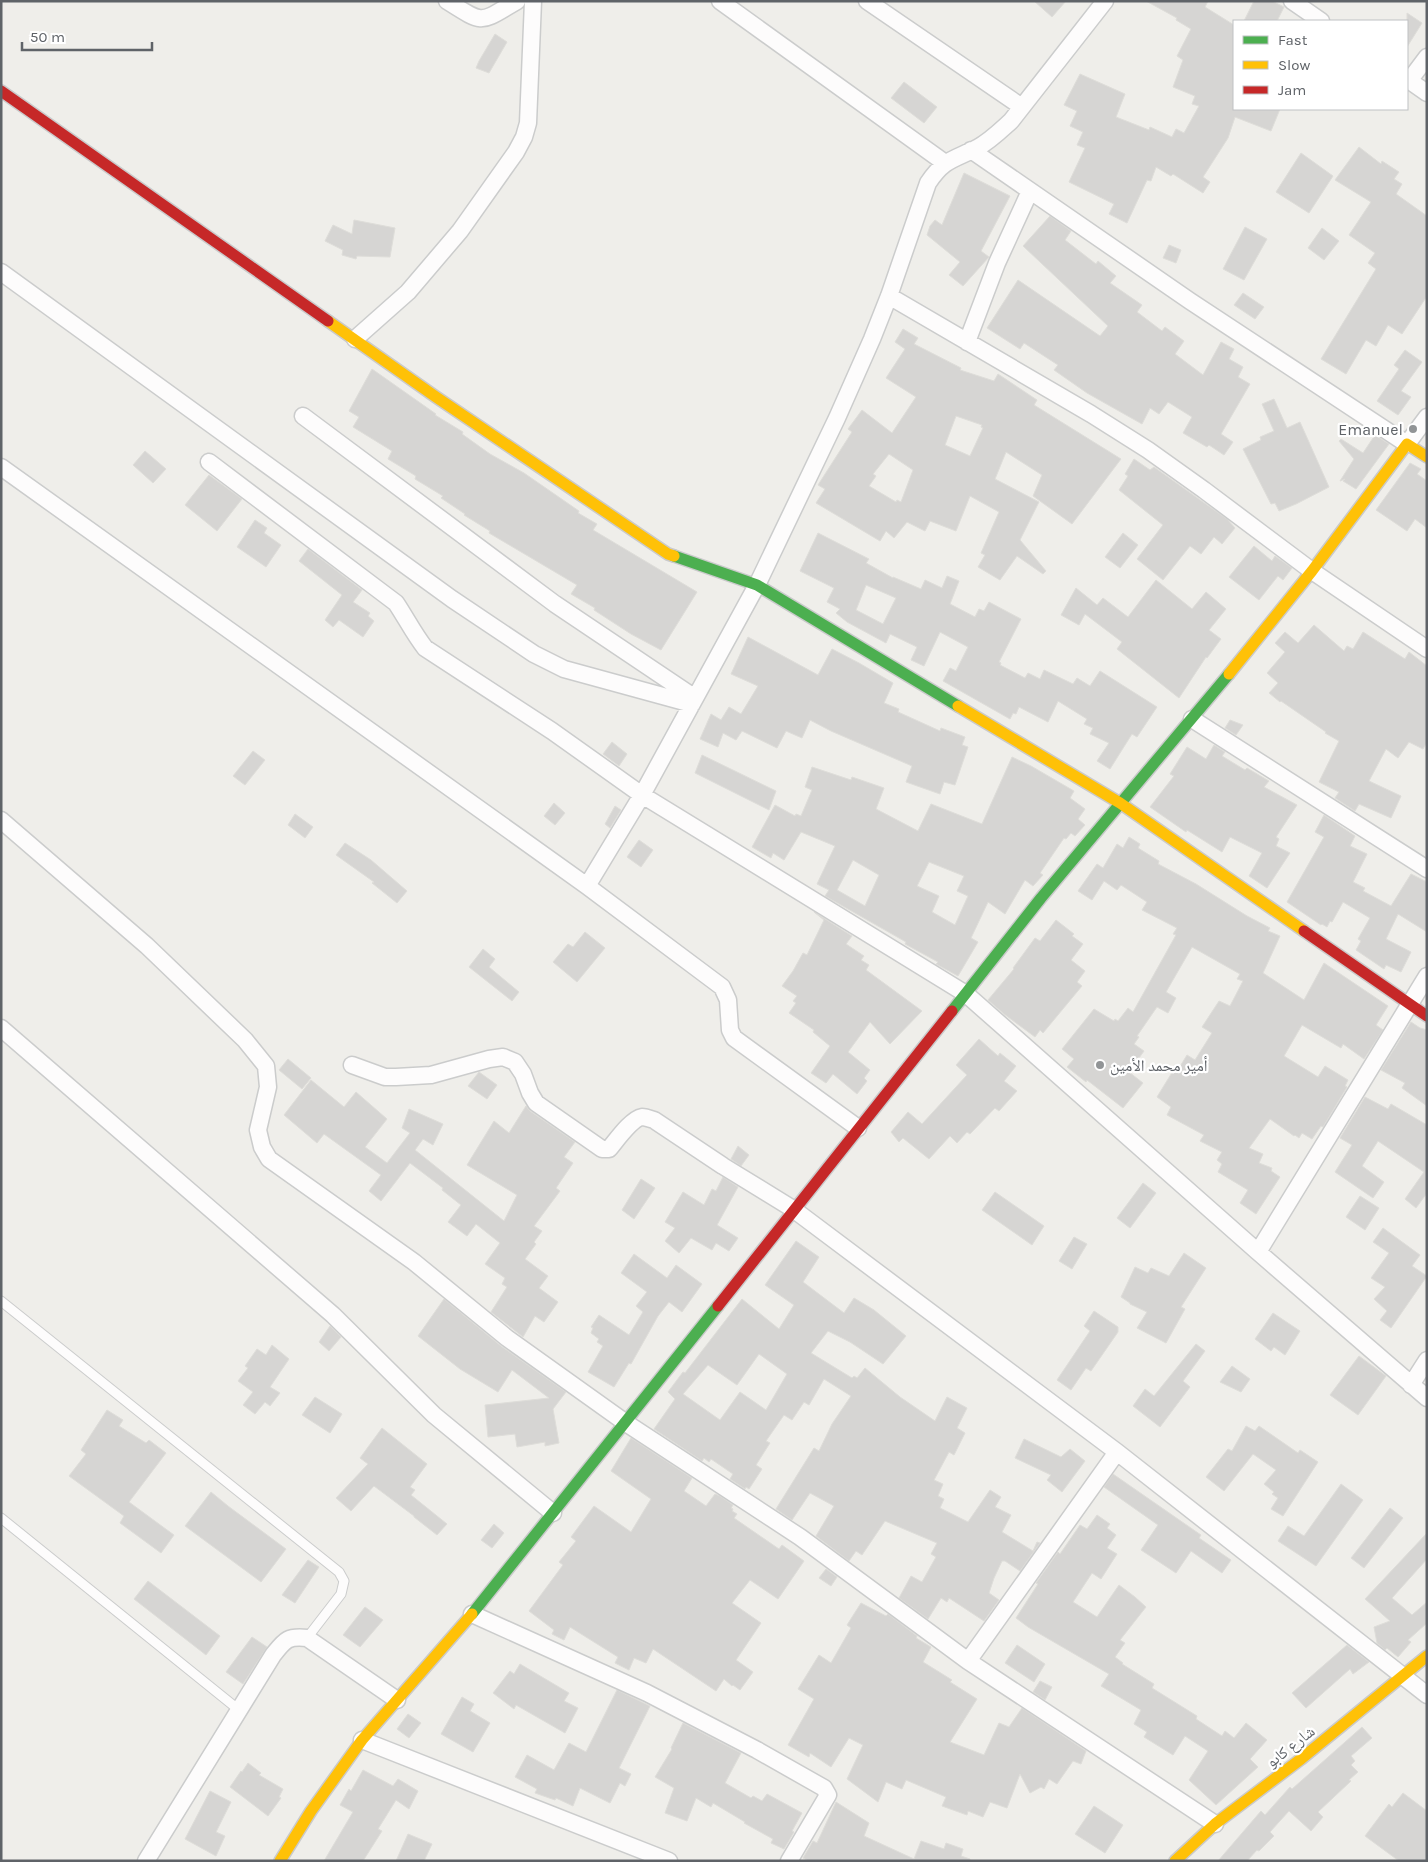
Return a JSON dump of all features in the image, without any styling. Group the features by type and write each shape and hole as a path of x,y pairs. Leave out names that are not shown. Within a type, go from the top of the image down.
{"street":[{"path":"447,1 479,20 486,19 517,1"},
{"path":"355,339 415,284 460,231 516,152 524,137 528,123 534,1"},
{"path":"720,1 945,163"},
{"path":"866,1 1022,107"},
{"path":"587,886 642,795 757,585 837,418 889,296 928,183 937,169 945,163 995,136 1022,107 1105,1"},
{"path":"1292,1 1320,20"},
{"path":"1427,57 1408,80 1427,93"},
{"path":"1,91 436,397 668,554 757,585 1120,803 1409,1006 1427,1016"},
{"path":"971,150 1198,306 1427,457"},
{"path":"967,342 997,263 1030,191"},
{"path":"1,272 452,599 534,654 564,669 693,701"},
{"path":"889,296 1091,414 1168,463 1312,571 1427,649"},
{"path":"303,416 555,604 693,701"},
{"path":"280,1861 311,1811 362,1740 472,1614 626,1423 793,1209 1041,898 1192,719 1312,571 1427,417"},
{"path":"209,462 396,603 425,648 552,731 642,795 966,994 1258,1252 1427,1398"},
{"path":"1,467 587,886 722,987 728,1000 730,1030 734,1038 858,1128"},
{"path":"1192,719 1427,869"},
{"path":"1,820 147,946 245,1040 266,1066 268,1087 258,1130 262,1147 269,1158 414,1262 507,1338 626,1423 800,1537 968,1661 1215,1824"},
{"path":"1258,1252 1427,976"},
{"path":"1,1028 332,1315 434,1415 553,1512"},
{"path":"352,1065 385,1077 396,1077 431,1075 503,1057 515,1062 536,1103 602,1149 608,1149 632,1122 642,1117 654,1120 723,1166 793,1209 1117,1452 1427,1695"},
{"path":"1410,1385 1427,1360"},
{"path":"968,1661 1117,1452"},
{"path":"472,1614 647,1693 757,1750 824,1788 828,1795 789,1861"},
{"path":"146,1861 284,1640 294,1636 307,1638 397,1700"},
{"name":"شارع كابو","path":"1175,1861 1215,1824 1301,1759 1427,1656"},
{"path":"362,1740 669,1861"}],"lane":[{"path":"1,1301 339,1572 344,1581 341,1594 307,1638"},
{"path":"1,1518 239,1710"}],"building":[{"path":"1034,1 1066,1 1052,17"},
{"path":"1146,1 1208,1 1205,7 1233,24 1233,110 1280,110 1271,131 1235,117 1228,138 1203,177 1210,182 1203,193 1173,174 1171,176 1156,167 1151,181 1147,180 1127,223 1109,214 1114,204 1069,182 1085,148 1077,145 1083,132 1070,126 1077,111 1064,105 1080,74 1125,94 1116,117 1149,130 1150,127 1172,137 1176,129 1184,133 1199,106 1192,104 1195,96 1173,87 1183,60 1177,56 1191,29 1176,20 1177,18"},
{"path":"1254,1 1272,1 1284,7 1278,20 1244,20"},
{"path":"1407,13 1422,23 1408,45 1408,20"},
{"path":"495,34 507,42 489,73 476,68"},
{"path":"904,82 937,107 924,123 891,98"},
{"path":"1359,147 1381,164 1382,161 1399,172 1394,179 1402,184 1396,194 1427,216 1427,296 1402,334 1388,325 1376,346 1366,340 1346,374 1321,359 1376,269 1368,263 1375,253 1349,235 1371,202 1335,180"},
{"path":"1301,153 1333,176 1309,213 1276,192"},
{"path":"964,173 1010,196 981,251 989,257 963,286 949,275 960,262 927,235 930,226 935,220 942,225"},
{"path":"1050,216 1071,231 1065,240 1096,264 1098,261 1116,276 1110,283 1142,305 1137,312 1162,331 1165,327 1184,341 1175,354 1203,375 1221,342 1234,349 1229,359 1243,367 1238,377 1250,384 1221,434 1233,442 1224,455 1209,445 1207,447 1183,433 1192,417 1168,402 1159,414 1150,408 1142,424 1087,393 1054,370 1058,365 1024,343 1020,349 987,328 1018,280 1100,336 1108,326 1023,246"},
{"path":"354,220 395,228 390,257 357,256 356,259 342,255 343,250 325,241 333,225 352,234"},
{"path":"1245,227 1267,239 1244,280 1223,269"},
{"path":"1322,228 1339,241 1324,260 1308,248"},
{"path":"1169,245 1181,250 1176,263 1163,258"},
{"path":"1243,293 1264,307 1255,319 1234,305"},
{"path":"903,329 918,338 914,344 961,368 960,370 994,381 998,374 1037,400 1034,405 1121,459 1072,524 1033,496 1042,475 1006,452 995,479 1039,502 1020,540 1046,571 1043,574 1017,556 1000,580 978,567 985,555 981,553 999,512 970,496 956,531 930,521 925,531 907,522 894,538 886,531 880,541 816,503 825,489 818,485 852,432 848,429 862,410 892,433 916,397 886,378 905,349 895,342","holes":["956,416 982,425 981,427 983,428 970,456 945,445","889,454 913,470 901,502 897,500 896,502 869,486 876,476 873,474"]},
{"path":"1405,350 1422,362 1401,391 1411,397 1398,415 1377,401 1399,369 1394,365"},
{"path":"372,369 435,415 463,432 462,434 490,454 524,473 579,511 578,513 597,524 593,530 697,592 661,650 631,634 594,610 595,608 571,594 577,585 489,533 490,531 441,498 443,496 415,479 416,476 388,459 392,451 353,427 359,417 349,411"},
{"path":"1274,399 1287,428 1300,422 1329,487 1279,511 1275,503 1271,504 1243,449 1261,440 1260,437 1274,431 1262,404"},
{"path":"1375,435 1389,444 1356,489 1343,481 1345,479 1340,481 1354,459 1339,441 1341,439 1363,453"},
{"path":"145,451 166,469 153,483 133,465"},
{"path":"1134,459 1150,470 1154,467 1227,519 1235,528 1222,544 1214,537 1201,554 1190,546 1163,580 1137,559 1163,525 1119,490 1128,476 1125,474"},
{"path":"1410,463 1421,469 1417,474 1427,481 1427,528 1415,519 1407,531 1376,510"},
{"path":"209,475 242,499 217,531 185,505"},
{"path":"255,520 267,528 264,533 281,545 266,567 237,547"},
{"path":"818,533 869,559 866,563 893,578 921,589 925,580 942,588 947,576 959,581 950,604 975,617 979,609 984,611 989,602 1021,619 999,662 1001,663 1000,665 1025,678 1028,673 1040,679 1044,670 1073,684 1077,678 1090,686 1100,671 1157,707 1137,737 1132,734 1110,769 1097,761 1109,743 1090,734 1093,728 1084,724 1087,719 1058,701 1048,722 1019,707 1016,714 1013,713 1010,719 943,681 950,668 956,671 968,647 940,632 924,666 911,660 917,647 890,634 886,643 847,622 836,613 840,609 827,602 834,588 800,571","holes":["866,585 896,598 883,624 856,610"]},
{"path":"1123,533 1138,545 1120,568 1105,557"},
{"path":"1254,546 1272,561 1275,556 1292,568 1283,580 1278,576 1259,600 1229,577"},
{"path":"308,549 362,590 353,602 370,613 368,616 374,621 363,637 339,620 333,627 325,620 342,595 299,561"},
{"path":"1156,580 1192,609 1206,592 1226,609 1209,630 1221,639 1206,657 1179,698 1117,649 1122,642 1085,614 1079,625 1061,615 1076,588 1097,605 1103,598 1128,617"},
{"path":"1314,625 1344,651 1347,646 1353,649 1363,632 1405,659 1409,652 1427,666 1427,742 1423,749 1409,742 1398,758 1386,749 1369,781 1401,796 1391,818 1359,804 1355,811 1335,798 1339,792 1319,782 1339,741 1269,693 1278,683 1267,673 1285,652 1275,643 1285,632 1298,643"},
{"path":"748,637 818,675 832,649 893,683 884,703 899,709 898,712 940,731 941,728 965,737 962,745 968,747 955,785 944,782 940,794 906,782 912,766 810,720 802,738 786,731 777,748 742,731 736,740 723,733 718,747 700,739 711,714 721,720 729,707 741,714 758,686 731,674"},
{"path":"1230,720 1243,725 1236,735 1225,728"},
{"path":"612,742 627,754 619,766 603,754"},
{"path":"1214,745 1225,752 1222,756 1245,770 1247,768 1269,781 1264,787 1297,805 1276,837 1279,839 1276,846 1290,853 1267,888 1249,876 1262,853 1230,837 1222,852 1187,830 1186,832 1150,807 1174,776 1170,774 1187,747 1206,759"},
{"path":"253,751 265,760 245,785 233,776"},
{"path":"702,755 776,791 769,810 695,773"},
{"path":"1012,757 1074,791 1070,798 1085,809 1078,819 1085,825 1075,836 1071,833 1066,839 1064,838 1040,873 1043,875 1033,886 1025,880 1005,914 988,902 971,938 978,942 958,976 936,964 938,962 905,944 906,942 825,896 829,890 817,884 835,846 801,832 784,860 773,853 771,858 752,847 775,805 795,816 796,814 801,816 812,790 805,787 812,767 851,780 852,777 884,788 876,809 918,831 931,804 982,824","holes":["853,860 879,875 865,906 837,890","929,862 964,876 957,891 968,896 955,925 932,912 939,896 917,886"]},
{"path":"554,803 565,813 555,825 544,816"},
{"path":"615,806 621,810 610,828 605,824"},
{"path":"295,814 313,827 305,838 288,825"},
{"path":"1324,815 1355,836 1350,846 1367,854 1353,882 1365,888 1363,891 1391,906 1411,874 1427,882 1427,932 1398,914 1386,939 1411,952 1401,972 1386,965 1384,969 1356,950 1361,941 1358,939 1370,918 1343,902 1332,922 1330,921 1327,927 1287,902 1324,837 1315,832"},
{"path":"1129,837 1140,844 1138,848 1159,861 1158,864 1196,884 1270,928 1268,931 1280,936 1263,973 1304,1000 1324,963 1388,1006 1376,1025 1383,1030 1364,1059 1343,1044 1341,1048 1302,1025 1284,1056 1318,1077 1325,1066 1348,1080 1345,1086 1347,1087 1323,1127 1321,1126 1312,1139 1302,1133 1299,1138 1294,1136 1270,1119 1249,1148 1263,1154 1259,1163 1272,1168 1271,1171 1280,1177 1256,1214 1240,1203 1248,1190 1218,1172 1222,1164 1217,1160 1222,1152 1200,1141 1204,1135 1167,1115 1171,1107 1157,1097 1176,1066 1179,1068 1187,1055 1195,1060 1212,1033 1202,1027 1219,1001 1230,1006 1243,981 1237,979 1240,974 1192,947 1166,992 1176,998 1168,1013 1157,1007 1137,1036 1139,1037 1134,1044 1144,1051 1129,1072 1143,1083 1123,1108 1067,1067 1074,1059 1062,1049 1094,1009 1114,1021 1115,1019 1118,1021 1128,1008 1133,1012 1176,935 1173,934 1177,928 1142,910 1147,902 1121,885 1117,890 1104,881 1092,900 1078,891 1097,864 1103,868 1117,844 1123,848"},
{"path":"639,840 653,850 641,867 627,857"},
{"path":"345,843 371,860 407,891 397,903 372,883 374,882 336,855"},
{"path":"814,912 852,936 846,944 864,956 861,960 869,965 866,970 922,1011 890,1044 870,1022 848,1052 870,1070 864,1078 867,1081 857,1094 833,1074 826,1083 811,1073 830,1046 813,1032 814,1030 789,1013 796,1003 793,1001 797,996 782,986 803,953 807,955 824,920"},
{"path":"1056,920 1083,944 1071,960 1085,971 1077,982 1082,986 1043,1033 1040,1030 1035,1037 988,1000 1014,969 1035,938 1040,941"},
{"path":"585,932 605,948 577,982 553,962 568,944 573,947"},
{"path":"483,949 495,959 489,967 519,992 512,1001 469,967"},
{"path":"1411,1022 1427,1030 1427,1106 1402,1088 1405,1083 1381,1070"},
{"path":"979,1039 998,1056 1000,1053 1016,1066 1004,1081 1017,1091 999,1111 995,1108 970,1134 967,1132 957,1143 950,1136 929,1159 903,1138 899,1142 891,1132 908,1112 922,1124 967,1075 956,1065"},
{"path":"288,1059 311,1078 302,1089 279,1070"},
{"path":"479,1072 497,1085 487,1099 468,1086"},
{"path":"311,1080 344,1107 356,1092 387,1119 365,1147 387,1163 410,1133 402,1128 409,1109 443,1124 433,1145 423,1139 415,1150 504,1221 517,1195 467,1165 494,1121 509,1133 526,1106 530,1111 575,1142 564,1157 573,1163 556,1188 560,1191 534,1226 542,1231 534,1242 536,1244 525,1259 548,1276 539,1288 558,1302 544,1322 535,1316 523,1337 491,1312 507,1287 502,1284 505,1278 485,1264 500,1243 476,1224 467,1236 448,1222 461,1205 442,1190 443,1188 410,1163 381,1201 369,1191 381,1175 324,1134 317,1143 284,1115"},
{"path":"1365,1097 1388,1109 1391,1104 1427,1125 1427,1193 1416,1208 1405,1199 1424,1172 1378,1141 1362,1166 1384,1182 1373,1198 1335,1172 1352,1145 1340,1138"},
{"path":"738,1146 749,1155 741,1166 731,1159"},
{"path":"723,1177 738,1187 717,1225 738,1238 729,1251 716,1243 712,1250 691,1238 679,1253 665,1241 675,1228 665,1222 683,1192 704,1205 712,1189 716,1191"},
{"path":"641,1179 655,1188 634,1219 622,1210"},
{"path":"1143,1183 1156,1193 1130,1228 1117,1218"},
{"path":"995,1192 1044,1226 1032,1245 982,1210"},
{"path":"1360,1196 1379,1208 1365,1230 1346,1217"},
{"path":"1383,1228 1420,1255 1412,1266 1427,1276 1391,1328 1380,1320 1387,1311 1374,1299 1385,1287 1371,1278 1389,1253 1373,1242"},
{"path":"1074,1237 1087,1244 1072,1269 1059,1261"},
{"path":"796,1241 819,1257 803,1282 844,1313 854,1298 874,1310 906,1336 883,1364 850,1342 828,1331 811,1353 852,1378 854,1376 857,1378 865,1368 900,1397 935,1421 947,1397 967,1408 957,1428 965,1433 954,1455 949,1452 934,1480 943,1484 938,1496 944,1499 940,1508 968,1522 990,1490 1001,1497 995,1507 1011,1515 1002,1532 1033,1551 1037,1542 1040,1543 1020,1571 1002,1561 989,1593 999,1600 984,1621 949,1598 947,1602 941,1598 928,1619 899,1598 911,1576 922,1582 936,1557 931,1554 937,1543 885,1521 862,1555 856,1551 849,1561 816,1536 834,1506 810,1493 792,1520 776,1509 814,1448 819,1451 832,1424 851,1396 824,1379 809,1405 804,1402 792,1420 784,1415 766,1441 770,1443 756,1465 762,1469 749,1489 746,1487 745,1489 730,1479 733,1474 711,1459 709,1462 704,1458 702,1461 654,1429 675,1399 668,1392 742,1299 779,1329 794,1305 765,1285","holes":["759,1354 787,1374 766,1410 740,1392 720,1420 683,1394 708,1365 737,1385"]},
{"path":"1184,1253 1206,1268 1181,1307 1185,1309 1166,1343 1137,1328 1147,1312 1130,1304 1121,1297 1135,1267 1148,1273 1151,1268 1169,1276"},
{"path":"634,1254 667,1278 676,1265 702,1284 682,1312 669,1302 658,1316 631,1364 629,1363 614,1387 588,1372 603,1346 597,1342 599,1339 591,1333 593,1328 591,1327 599,1315 629,1335 643,1312 636,1306 647,1292 621,1273"},
{"path":"444,1299 501,1346 566,1392 553,1409 559,1443 545,1446 545,1442 517,1447 515,1434 488,1437 485,1405 549,1398 512,1370 498,1392 460,1369 418,1336"},
{"path":"1094,1311 1118,1327 1118,1332 1091,1371 1086,1368 1071,1390 1057,1380 1090,1331 1084,1326"},
{"path":"1273,1313 1300,1331 1285,1355 1274,1347 1271,1351 1255,1339"},
{"path":"330,1326 341,1337 329,1351 319,1342"},
{"path":"1196,1344 1205,1351 1183,1381 1190,1387 1160,1427 1133,1406 1145,1389 1154,1396"},
{"path":"272,1345 289,1359 270,1387 280,1393 270,1406 265,1402 255,1414 243,1405 253,1392 238,1381 248,1368 245,1366 257,1349 266,1355"},
{"path":"1359,1356 1386,1376 1358,1415 1330,1395"},
{"path":"1232,1366 1250,1379 1241,1392 1220,1382"},
{"path":"315,1397 342,1414 330,1433 302,1415"},
{"path":"107,1410 123,1420 119,1426 146,1443 149,1440 166,1453 129,1502 174,1535 161,1553 120,1523 124,1516 69,1476 86,1454 81,1450"},
{"path":"1246,1426 1255,1431 1259,1426 1298,1453 1300,1450 1318,1462 1283,1516 1271,1509 1278,1498 1264,1484 1276,1470 1253,1454 1224,1491 1206,1477 1228,1449 1232,1451"},
{"path":"382,1428 427,1464 410,1487 415,1490 411,1495 447,1524 437,1535 374,1486 351,1511 336,1498 368,1464 360,1458"},
{"path":"631,1438 692,1478 684,1491 706,1506 715,1494 720,1496 733,1505 732,1511 737,1514 734,1518 779,1549 782,1545 804,1561 778,1599 750,1580 732,1603 761,1623 736,1660 753,1672 740,1690 724,1679 716,1691 653,1649 646,1663 634,1658 629,1670 615,1663 618,1657 570,1627 564,1640 552,1634 554,1630 529,1611 563,1565 559,1562 576,1541 571,1537 594,1506 631,1532 651,1499 611,1471"},
{"path":"1024,1439 1061,1457 1070,1449 1085,1461 1062,1492 1047,1480 1051,1475 1015,1458"},
{"path":"1113,1474 1201,1535 1199,1538 1231,1560 1222,1573 1191,1551 1176,1573 1141,1550 1158,1525 1104,1487"},
{"path":"1341,1484 1363,1500 1316,1566 1278,1541 1288,1526 1304,1536"},
{"path":"211,1492 286,1549 261,1582 185,1526"},
{"path":"1390,1508 1403,1518 1364,1568 1351,1558"},
{"path":"1097,1515 1110,1524 1107,1528 1116,1535 1107,1548 1117,1554 1101,1579 1092,1573 1073,1602 1097,1617 1119,1585 1146,1607 1120,1640 1125,1643 1115,1657 1122,1664 1154,1684 1152,1688 1197,1716 1196,1719 1222,1736 1225,1731 1234,1738 1246,1723 1267,1740 1250,1759 1258,1767 1216,1805 1189,1780 1208,1751 1185,1736 1173,1755 1144,1737 1147,1732 1134,1724 1141,1710 1101,1686 1109,1674 1028,1627 1016,1618 1038,1584 1036,1583 1058,1552 1060,1554 1080,1525 1087,1529"},
{"path":"494,1524 504,1533 492,1548 481,1540"},
{"path":"1427,1533 1427,1559 1392,1598 1412,1615 1427,1602 1427,1623 1408,1640 1411,1642 1398,1657 1377,1643 1374,1627 1390,1621 1365,1599"},
{"path":"308,1560 319,1567 295,1603 282,1595"},
{"path":"826,1569 837,1577 831,1586 819,1578"},
{"path":"148,1581 220,1636 206,1655 134,1599"},
{"path":"861,1603 886,1616 888,1614 917,1636 916,1638 931,1647 923,1662 952,1680 950,1682 977,1699 950,1742 984,1755 999,1723 1009,1727 1022,1708 1086,1751 1081,1764 1073,1761 1057,1784 1049,1779 1044,1789 1041,1787 1030,1793 1020,1774 1007,1808 990,1802 983,1817 968,1811 967,1815 942,1806 946,1797 906,1780 902,1789 886,1782 878,1802 847,1779 863,1745 849,1738 831,1767 810,1753 809,1757 788,1745 814,1699 798,1689 819,1655 831,1663 851,1628 847,1625"},
{"path":"365,1607 383,1620 360,1647 343,1635"},
{"path":"252,1637 267,1647 243,1684 226,1672"},
{"path":"1017,1645 1045,1664 1034,1682 1005,1663"},
{"path":"1347,1645 1369,1662 1353,1674 1350,1669 1306,1708 1292,1693"},
{"path":"520,1664 569,1693 564,1701 578,1708 565,1733 516,1705 514,1709 493,1693 510,1671 514,1674"},
{"path":"1040,1681 1052,1687 1045,1700 1033,1692"},
{"path":"617,1690 650,1706 619,1768 631,1774 625,1786 620,1783 610,1803 580,1788 573,1806 556,1798 555,1800 535,1793 537,1789 515,1777 527,1755 554,1770 569,1743 586,1752"},
{"path":"462,1697 474,1704 470,1711 490,1723 473,1752 441,1734"},
{"path":"408,1714 421,1723 409,1738 397,1729"},
{"path":"683,1723 741,1753 725,1783 751,1798 753,1796 762,1801 767,1794 802,1813 784,1849 771,1843 773,1839 713,1803 711,1807 696,1798 687,1821 665,1813 674,1788 655,1777 672,1749"},
{"path":"1362,1727 1372,1738 1351,1756 1355,1761 1351,1765 1358,1772 1318,1812 1323,1817 1311,1831 1289,1811 1270,1832 1274,1836 1247,1861 1218,1861 1261,1811 1265,1815 1290,1787 1292,1789"},
{"path":"248,1763 261,1773 259,1775 283,1789 279,1797 281,1798 268,1816 230,1787"},
{"path":"363,1770 393,1786 398,1779 418,1791 409,1809 396,1800 378,1829 382,1831 363,1861 324,1861 353,1812 340,1805 349,1789 351,1791"},
{"path":"210,1791 231,1802 216,1832 225,1836 216,1856 185,1839"},
{"path":"1403,1793 1427,1811 1427,1861 1399,1861 1365,1836 1389,1804 1392,1807"},
{"path":"836,1802 869,1823 864,1836 914,1859 921,1841 944,1849 946,1843 963,1849 961,1856 970,1859 970,1861 809,1861 803,1858 813,1841 817,1843"},
{"path":"1094,1806 1123,1825 1105,1853 1075,1834"},
{"path":"408,1834 432,1844 424,1861 396,1861"}],"traffic: fast":[{"path":"674,556 757,585 958,706"},
{"path":"952,1011 1041,898 1229,674"},
{"path":"472,1614 718,1306"}],"traffic: slow":[{"path":"328,321 436,397 668,554 674,556"},
{"path":"1229,674 1312,571 1407,444 1427,457"},
{"path":"958,706 1120,803 1304,931"},
{"path":"280,1861 311,1811 362,1740 472,1614"},
{"path":"1175,1861 1215,1824 1301,1759 1427,1656"}],"traffic: jam":[{"path":"1,91 328,321"},
{"path":"1304,931 1427,1016"},
{"path":"718,1306 952,1011"}],"place":[{"name":"Emanuel","path":"1413,429"},
{"name":"أمير محمد الأمين","path":"1100,1065"}]}
